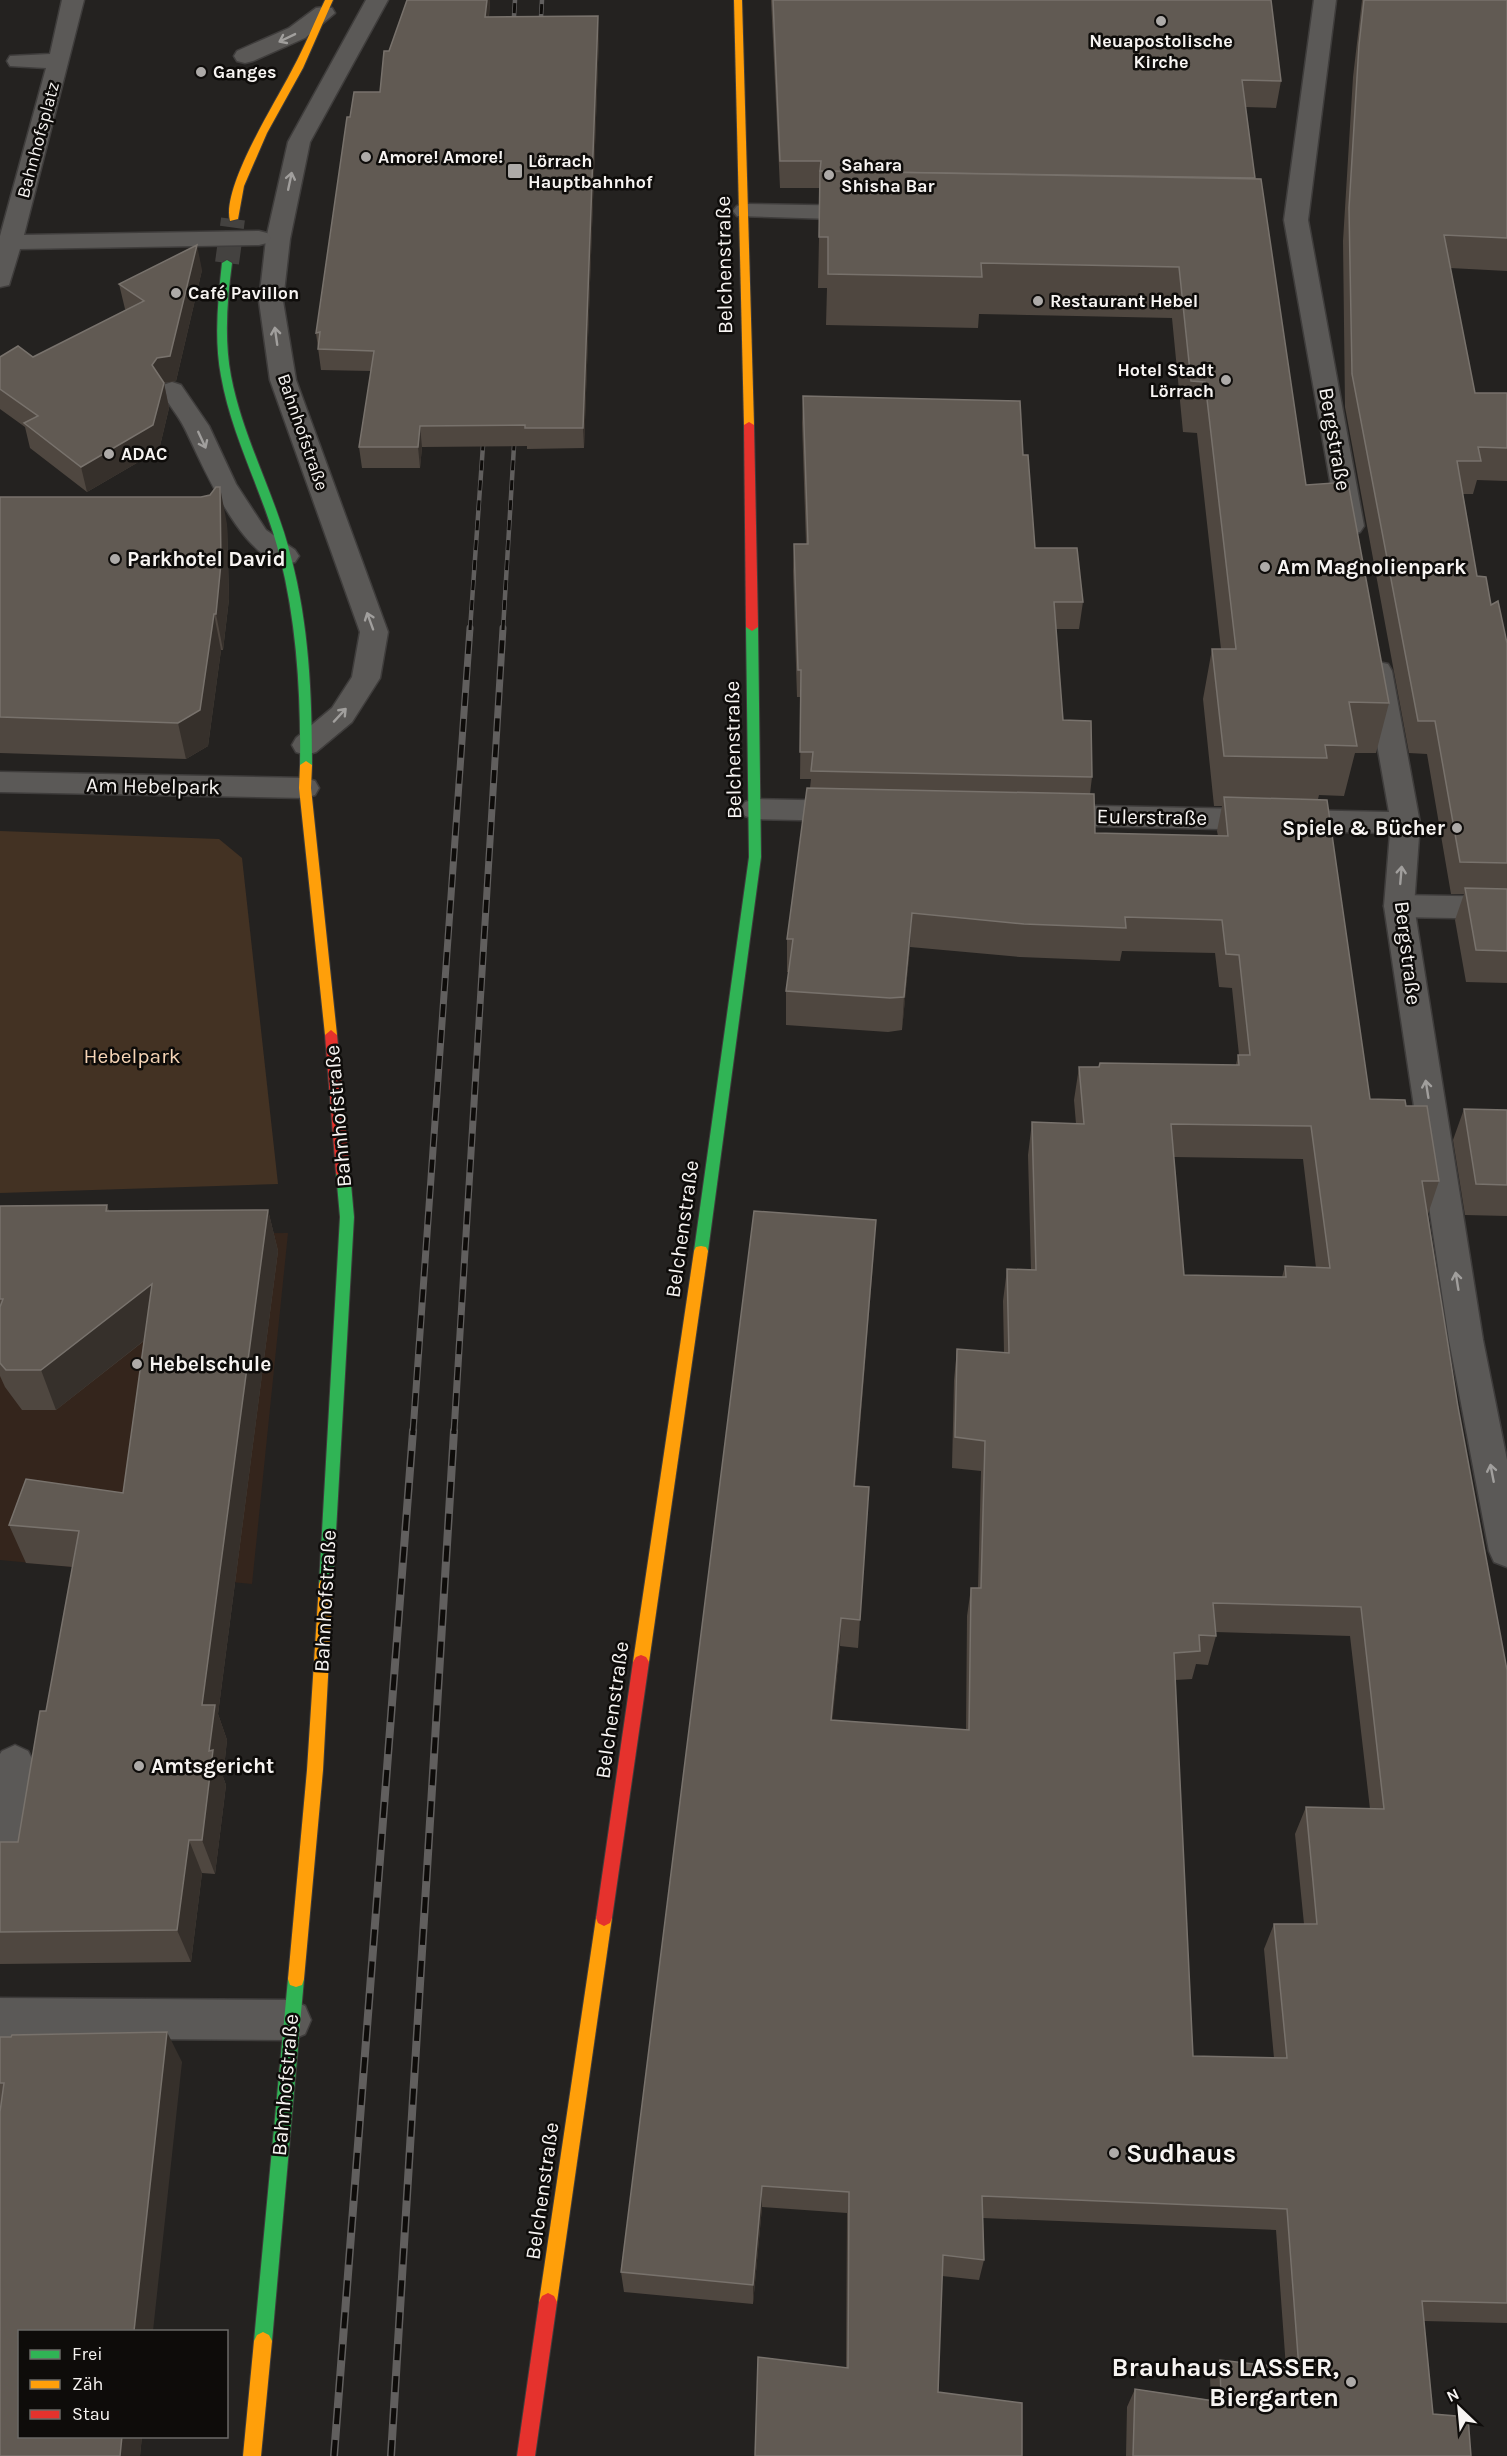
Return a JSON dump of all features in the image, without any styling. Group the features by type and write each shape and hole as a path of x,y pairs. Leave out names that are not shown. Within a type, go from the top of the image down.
{"main road":[{"name":"Belchenstraße","path":"526,2456 726,1080 754,857 745,211 739,88 738,0"},
{"path":"233,219 239,186 262,133 298,68 327,7"},
{"name":"Bahnhofstraße","path":"226,263 224,356 228,388 286,556 294,596 306,746 305,789 328,996 347,1217 315,1770 252,2456"}],"street":[{"name":"Bahnhofsplatz","path":"0,280 59,61 73,0"},
{"name":"Bahnhofstraße","path":"306,746 342,715 366,678 374,632 283,380 271,301 278,239 299,142 377,0"},
{"name":"Bergstraße","path":"1325,0 1296,220 1355,546"},
{"path":"245,56 297,33 327,7"},
{"path":"18,61 59,61"},
{"path":"745,211 889,214"},
{"path":"1272,220 1296,220"},
{"path":"10,242 259,238"},
{"path":"172,390 196,426 223,484 257,536 286,556"},
{"name":"Bergstraße","path":"1374,650 1405,823 1399,906 1466,1340 1507,1551"},
{"name":"Am Hebelpark","path":"10,783 305,789"},
{"path":"755,809 873,812"},
{"name":"Eulerstraße","path":"1027,815 1405,823"},
{"path":"1399,906 1507,908"},
{"path":"0,1864 15,1763"},
{"path":"0,2018 291,2020"}],"shaded area":[{"name":"Hebelschule","path":"288,1233 252,1584 0,1560 0,1236"}],"green space":[{"name":"Hebelpark","path":"0,831 219,839 242,858 278,1184 0,1193"}],"building":[{"path":"407,0 487,0 485,17 598,16 583,428 525,428 525,425 420,426 418,447 359,447 374,351 318,349 320,332 316,333 347,117 350,117 354,92 380,92 384,51 389,51"},
{"path":"773,0 1271,0 1281,81 1242,80 1255,178 820,171 821,161 780,161"},
{"path":"1364,0 1507,0 1507,238 1444,235 1475,393 1507,393 1507,448 1478,447 1481,461 1457,461 1477,576 1486,577 1491,605 1498,601 1507,643 1507,863 1460,862 1435,721 1418,721 1352,374 1349,208"},
{"path":"820,171 1261,179 1306,485 1348,482 1389,703 1349,702 1357,746 1325,745 1327,758 1224,756 1212,649 1236,649 1205,382 1191,381 1179,267 981,263 982,277 828,274 828,237 819,237"},
{"path":"197,245 170,356 157,358 152,365 164,383 153,425 81,467 24,423 38,416 0,389 0,357 18,346 33,357 144,301 119,284"},
{"path":"803,396 1020,401 1023,455 1028,455 1035,548 1077,548 1083,602 1054,602 1063,720 1091,721 1092,777 811,771 813,752 800,752 801,670 798,670 794,544 808,544"},
{"path":"216,487 220,487 221,563 216,614 214,614 200,710 178,723 0,717 0,497 201,497 210,495"},
{"path":"807,788 1094,794 1095,833 1228,836 1224,797 1327,800 1370,1099 1405,1100 1406,1106 1427,1106 1439,1181 1422,1181 1458,1407 1507,1670 1507,2303 1422,2301 1433,2414 1468,2417 1471,2456 1133,2456 1135,2389 1221,2402 1220,2360 1299,2369 1287,2209 982,2196 984,2260 943,2255 938,2392 1022,2403 1022,2456 755,2456 758,2357 848,2368 849,2192 762,2186 753,2285 621,2272 754,1211 876,1220 854,1486 869,1487 860,1620 841,1618 831,1720 969,1730 971,1588 981,1588 985,1441 955,1437 957,1349 1009,1353 1007,1269 1036,1270 1032,1122 1084,1124 1079,1067 1099,1067 1100,1063 1239,1065 1238,1055 1250,1055 1239,955 1226,954 1222,920 1125,917 1126,928 1024,924 912,913 904,997 890,998 786,991 793,939 787,939","holes":["1171,1124 1311,1126 1330,1268 1285,1266 1286,1277 1184,1275","1213,1603 1361,1607 1384,1809 1306,1807 1317,1924 1274,1924 1287,2058 1193,2056 1174,1653 1200,1651 1199,1635 1216,1636"]},
{"path":"1465,888 1507,889 1507,951 1476,950"},
{"path":"1464,1109 1507,1110 1507,1185 1476,1184"},
{"path":"107,1205 106,1211 268,1210 202,1705 215,1705 209,1751 213,1750 202,1840 189,1840 177,1930 0,1932 0,1842 18,1842 40,1711 46,1711 79,1531 9,1525 26,1479 123,1493 152,1284 41,1370 6,1370 0,1363 0,1307 3,1299 0,1299 0,1206"},
{"path":"167,2032 134,2330 18,2330 18,2438 122,2438 120,2456 0,2456 0,2112 4,2083 0,2083 0,2037 11,2037 12,2035"}],"tunnel":[{"path":"227,263 233,219"}],"railway":[{"path":"513,33 515,0"},
{"path":"540,34 542,0"},
{"path":"503,630 515,429"},
{"path":"470,630 484,431"},
{"path":"413,1432 470,628"},
{"path":"454,1432 503,628"},
{"path":"334,2456 413,1431"},
{"path":"391,2456 454,1431"}],"traffic: fast":[{"path":"227,263 222,327 226,376 242,432 280,536 292,583 303,661 306,765"},
{"path":"701,1251 755,857 752,627"},
{"path":"326,1584 347,1217 343,1173"},
{"path":"263,2341 296,1979"}],"traffic: slow":[{"path":"233,219 239,186 262,133 298,68 329,0"},
{"path":"738,0 749,425"},
{"path":"306,765 305,788 331,1035"},
{"path":"641,1662 701,1251"},
{"path":"296,1979 315,1770 326,1584"},
{"path":"548,2302 604,1918"},
{"path":"252,2456 263,2341"}],"traffic: jam":[{"path":"749,425 752,627"},
{"path":"331,1035 343,1173"},
{"path":"604,1918 641,1662"},
{"path":"526,2456 548,2302"}],"place":[{"name":"Neuapostolische Kirche","path":"1161,21"},
{"name":"Ganges","path":"201,72"},
{"name":"Amore! Amore!","path":"366,157"},
{"name":"Lörrach Hauptbahnhof","path":"515,171"},
{"name":"Sahara Shisha Bar","path":"829,175"},
{"name":"Café Pavillon","path":"176,293"},
{"name":"Restaurant Hebel","path":"1038,301"},
{"name":"Hotel Stadt Lörrach","path":"1226,380"},
{"name":"ADAC","path":"109,454"},
{"name":"Parkhotel David","path":"115,559"},
{"name":"Am Magnolienpark","path":"1265,567"},
{"name":"Spiele & Bücher","path":"1457,828"},
{"name":"Hebelschule","path":"137,1364"},
{"name":"Amtsgericht","path":"139,1766"},
{"name":"Sudhaus","path":"1114,2153"},
{"name":"Brauhaus LASSER, Biergarten","path":"1351,2382"}]}
